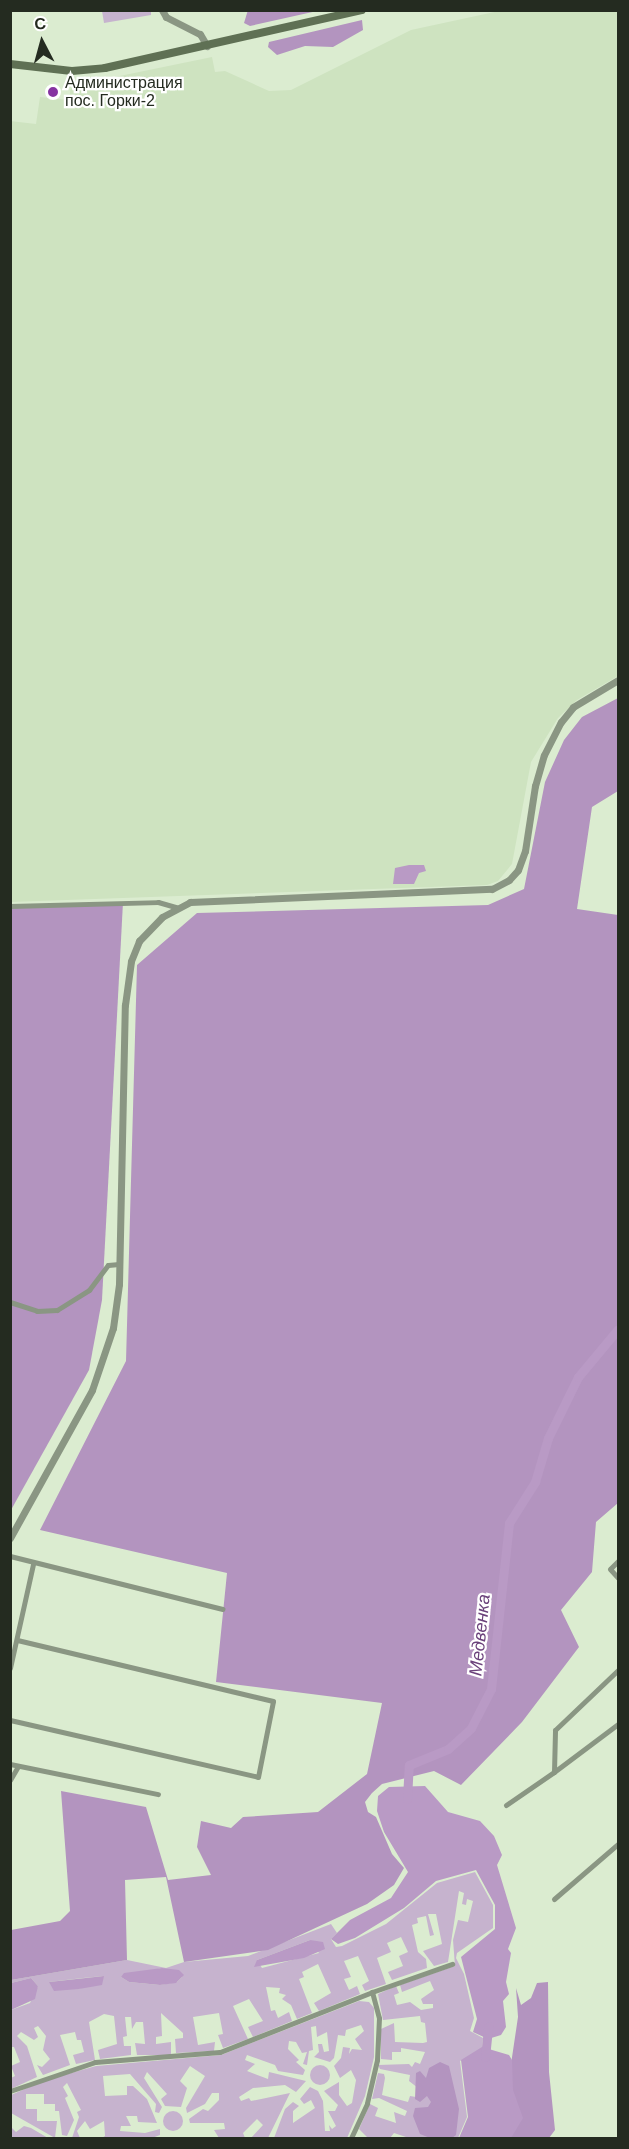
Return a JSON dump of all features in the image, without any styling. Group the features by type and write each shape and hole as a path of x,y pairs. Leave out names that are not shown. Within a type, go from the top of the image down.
{"main road":[{"path":"10,64 90,70 363,10"}],"street":[{"path":"162,10 175,22 200,34 207,46"},
{"path":"10,1538 96,1382 113,1328 119,1264 125,1005 131,961 150,929 176,907 203,900 492,889 518,870 535,786 544,755 561,722 573,707 618,680"},
{"path":"10,906 158,902 176,907"},
{"path":"10,1302 37,1311 57,1310 89,1290 108,1265 119,1264"},
{"path":"10,1556 33,1564 222,1609"},
{"path":"618,1561 610,1569 618,1578"},
{"path":"10,1668 33,1564"},
{"path":"10,1720 258,1777 273,1701 18,1640"},
{"path":"554,1772 555,1730 618,1670"},
{"path":"506,1805 618,1724"},
{"path":"10,1764 158,1794"},
{"path":"10,1780 18,1766"},
{"path":"554,1899 618,1844"},
{"path":"10,2091 95,2062 220,2052 372,1992 452,1964"},
{"path":"351,2139 367,2103 377,2060 379,2018 372,1992"}],"shaded area":[{"path":"248,10 317,11 250,26 244,23"},
{"path":"102,11 151,11 151,15 104,23"},
{"path":"499,11 618,11 618,676 577,700 558,718 531,762 512,864 498,881 487,885 11,902 10,121 36,124 40,97 69,100 71,86 212,57 215,72 225,71 269,91 291,90 411,30"},
{"path":"362,20 363,30 333,47 305,46 277,55 268,47 269,42"},
{"path":"618,698 618,791 592,807 577,909 618,915 618,1503 596,1522 592,1572 561,1610 579,1647 522,1722 461,1785 434,1771 382,1784 372,1793 365,1802 368,1812 376,1817 392,1854 404,1868 394,1885 367,1904 268,1950 184,1962 166,1877 125,1880 127,1960 11,1980 11,1930 60,1921 70,1911 61,1791 146,1807 168,1880 211,1875 197,1847 201,1821 231,1828 243,1817 318,1812 367,1774 382,1703 216,1682 227,1573 40,1530 126,1361 137,965 197,913 488,905 524,889 545,782 564,740 582,717"},
{"path":"424,865 426,871 419,873 414,884 393,884 395,868"},
{"path":"123,902 102,1300 89,1370 11,1510 11,905"},
{"path":"425,1786 448,1812 480,1821 494,1836 502,1855 497,1865 516,1928 508,1949 511,1953 506,1982 509,1994 503,2001 506,2027 501,2035 488,2039 473,2032 477,2019 461,1957 495,1929 495,1905 476,1870 436,1881 404,1908 355,1938 338,1944 331,1939 350,1920 391,1898 408,1872 384,1832 377,1811 378,1796 389,1787"},
{"path":"475,1872 493,1905 493,1928 457,1953 456,1958 464,1974 474,2018 470,2031 483,2038 482,2050 460,2061 467,2117 458,2138 409,2138 394,2133 390,2138 368,2138 359,2129 370,2104 378,2108 375,2116 396,2123 394,2112 405,2116 407,2111 379,2098 372,2099 378,2073 384,2074 385,2078 382,2095 408,2102 410,2096 416,2097 418,2088 409,2081 410,2075 380,2069 378,2065 409,2064 412,2067 415,2062 420,2064 425,2052 401,2048 401,2052 392,2052 392,2060 381,2059 381,2029 394,2023 395,2042 423,2043 427,2042 425,2023 421,2022 420,2016 383,2020 378,1994 396,1986 399,1993 394,1995 397,2005 410,2002 421,2010 433,2008 433,2004 423,2004 421,1999 434,1990 430,1981 402,1992 400,1985 455,1966 453,1940 458,1920 468,1922 473,1901 467,1899 466,1905 462,1904 464,1893 459,1891 448,1962 434,1966 423,1951 442,1944 436,1914 428,1914 434,1935 430,1936 426,1916 417,1918 418,1923 412,1925 418,1952 426,1959 427,1968 392,1980 388,1972 403,1966 399,1956 408,1952 401,1937 387,1943 391,1952 377,1958 386,1984 365,1991 362,1985 369,1981 358,1956 344,1961 351,1977 344,1979 349,1990 357,1986 360,1994 319,2011 314,2003 331,1993 318,1964 302,1972 304,1977 299,1979 312,2013 297,2019 291,2005 282,1999 286,1995 279,1993 280,1988 266,1987 271,2011 275,2010 278,2018 289,2012 292,2021 253,2037 248,2027 263,2021 249,1999 233,2006 248,2039 223,2048 218,2035 223,2034 219,2013 193,2017 198,2045 215,2042 214,2051 176,2053 175,2039 183,2038 183,2033 161,2013 162,2036 156,2037 156,2044 171,2042 171,2055 137,2055 135,2043 145,2044 143,2022 136,2022 132,2029 131,2017 125,2017 127,2036 123,2037 124,2046 131,2046 131,2055 100,2059 98,2050 117,2044 114,2016 104,2014 89,2022 95,2060 76,2064 73,2055 84,2052 81,2040 77,2040 75,2032 60,2035 70,2065 43,2075 37,2065 42,2067 50,2059 43,2050 46,2036 38,2026 34,2028 38,2037 34,2040 21,2032 17,2036 27,2046 37,2077 11,2089 11,2078 15,2076 11,2066 20,2062 14,2047 11,2047 11,2010 30,2003 38,1986 31,1978 11,1983 11,1980 127,1960 166,1968 184,1962 248,1956 331,1924 337,1933 331,1939 336,1947 342,1946 386,1924 437,1883","holes":["310,1940 319,1953 262,1968 257,1960","162,1968 182,1977 177,1982 160,1985 129,1982 121,1977","104,1976 79,1989 49,1982"]},
{"path":"310,1940 323,1942 325,1949 304,1958 254,1967 257,1960"},
{"path":"162,1968 179,1970 184,1975 176,1983 160,1985 129,1982 121,1977 124,1973"},
{"path":"104,1976 102,1985 79,1989 54,1991 49,1982"},
{"path":"31,1978 38,1986 35,1999 11,2010 11,1983"},
{"path":"548,1982 549,2072 555,2130 549,2138 500,2138 518,2017 516,1988 521,2005 531,1998 537,1983"},
{"path":"359,2001 369,2002 374,2008 374,2057 365,2096 347,2138 274,2138 285,2109 293,2102 299,2106 293,2111 293,2123 315,2108 311,2100 304,2104 300,2099 310,2087 318,2091 323,2101 325,2131 330,2131 329,2125 332,2129 336,2126 328,2111 335,2111 338,2105 324,2091 339,2082 339,2095 347,2106 352,2103 356,2080 351,2070 340,2078 334,2066 341,2058 343,2047 350,2048 349,2054 352,2049 362,2050 355,2039 364,2031 361,2025 346,2030 345,2036 338,2035 334,2058 330,2062 314,2057 319,2052 318,2044 322,2044 324,2052 329,2051 327,2032 317,2037 316,2026 311,2027 313,2050 309,2051 307,2065 303,2064 307,2052 302,2053 296,2042 289,2041 288,2049 299,2060 296,2062 305,2070 303,2075 278,2071 275,2065 247,2055 245,2060 255,2064 247,2071 268,2079 269,2072 306,2081 296,2092 285,2085 253,2088 239,2097 241,2101 249,2098 251,2101 290,2093 268,2138 251,2138 263,2125 257,2119 243,2133 245,2138 219,2138 214,2130 225,2129 224,2123 190,2123 189,2119 203,2109 208,2111 219,2100 219,2093 212,2093 205,2104 187,2113 186,2108 205,2076 190,2066 180,2081 187,2088 181,2107 165,2106 161,2099 167,2094 147,2072 144,2078 162,2107 159,2113 155,2112 156,2104 130,2074 103,2076 105,2096 127,2095 127,2086 133,2086 147,2099 157,2123 138,2122 137,2116 126,2116 131,2126 121,2126 120,2131 145,2133 160,2129 160,2135 152,2138 102,2138 105,2136 104,2121 90,2129 85,2121 77,2131 80,2138 72,2138 79,2117 77,2112 81,2110 67,2083 63,2087 68,2096 65,2098 74,2120 67,2136 62,2135 59,2111 55,2111 55,2104 44,2104 44,2094 26,2094 26,2109 37,2109 37,2121 57,2121 55,2138 11,2113 11,2095 43,2081 96,2066 221,2055"},
{"path":"482,2047 509,2055 512,2060 513,2090 523,2118 511,2138 459,2138 468,2117 461,2060"},
{"path":"440,2062 449,2066 459,2109 456,2135 452,2138 430,2138 420,2134 413,2116 415,2108 428,2107 431,2102 427,2096 420,2102 415,2099 416,2073 420,2071 426,2078 429,2068"},
{"path":"320,2065 327,2068 330,2075 327,2082 320,2085 313,2082 310,2075 313,2068"},
{"path":"173,2111 180,2114 183,2121 180,2128 173,2131 166,2128 163,2121 166,2114"},
{"path":"24,2126 48,2138 11,2138 11,2127 16,2132"}],"waterway":[{"name":"Медвенка","path":"407,1799 409,1765 448,1749 471,1728 491,1689 509,1523 535,1482 548,1438 578,1377 618,1329"},
{"name":"Медвенка","path":"485,2057 488,2026"}],"place":[{"name":"Администрация пос. Горки-2","path":"53,92"}]}
